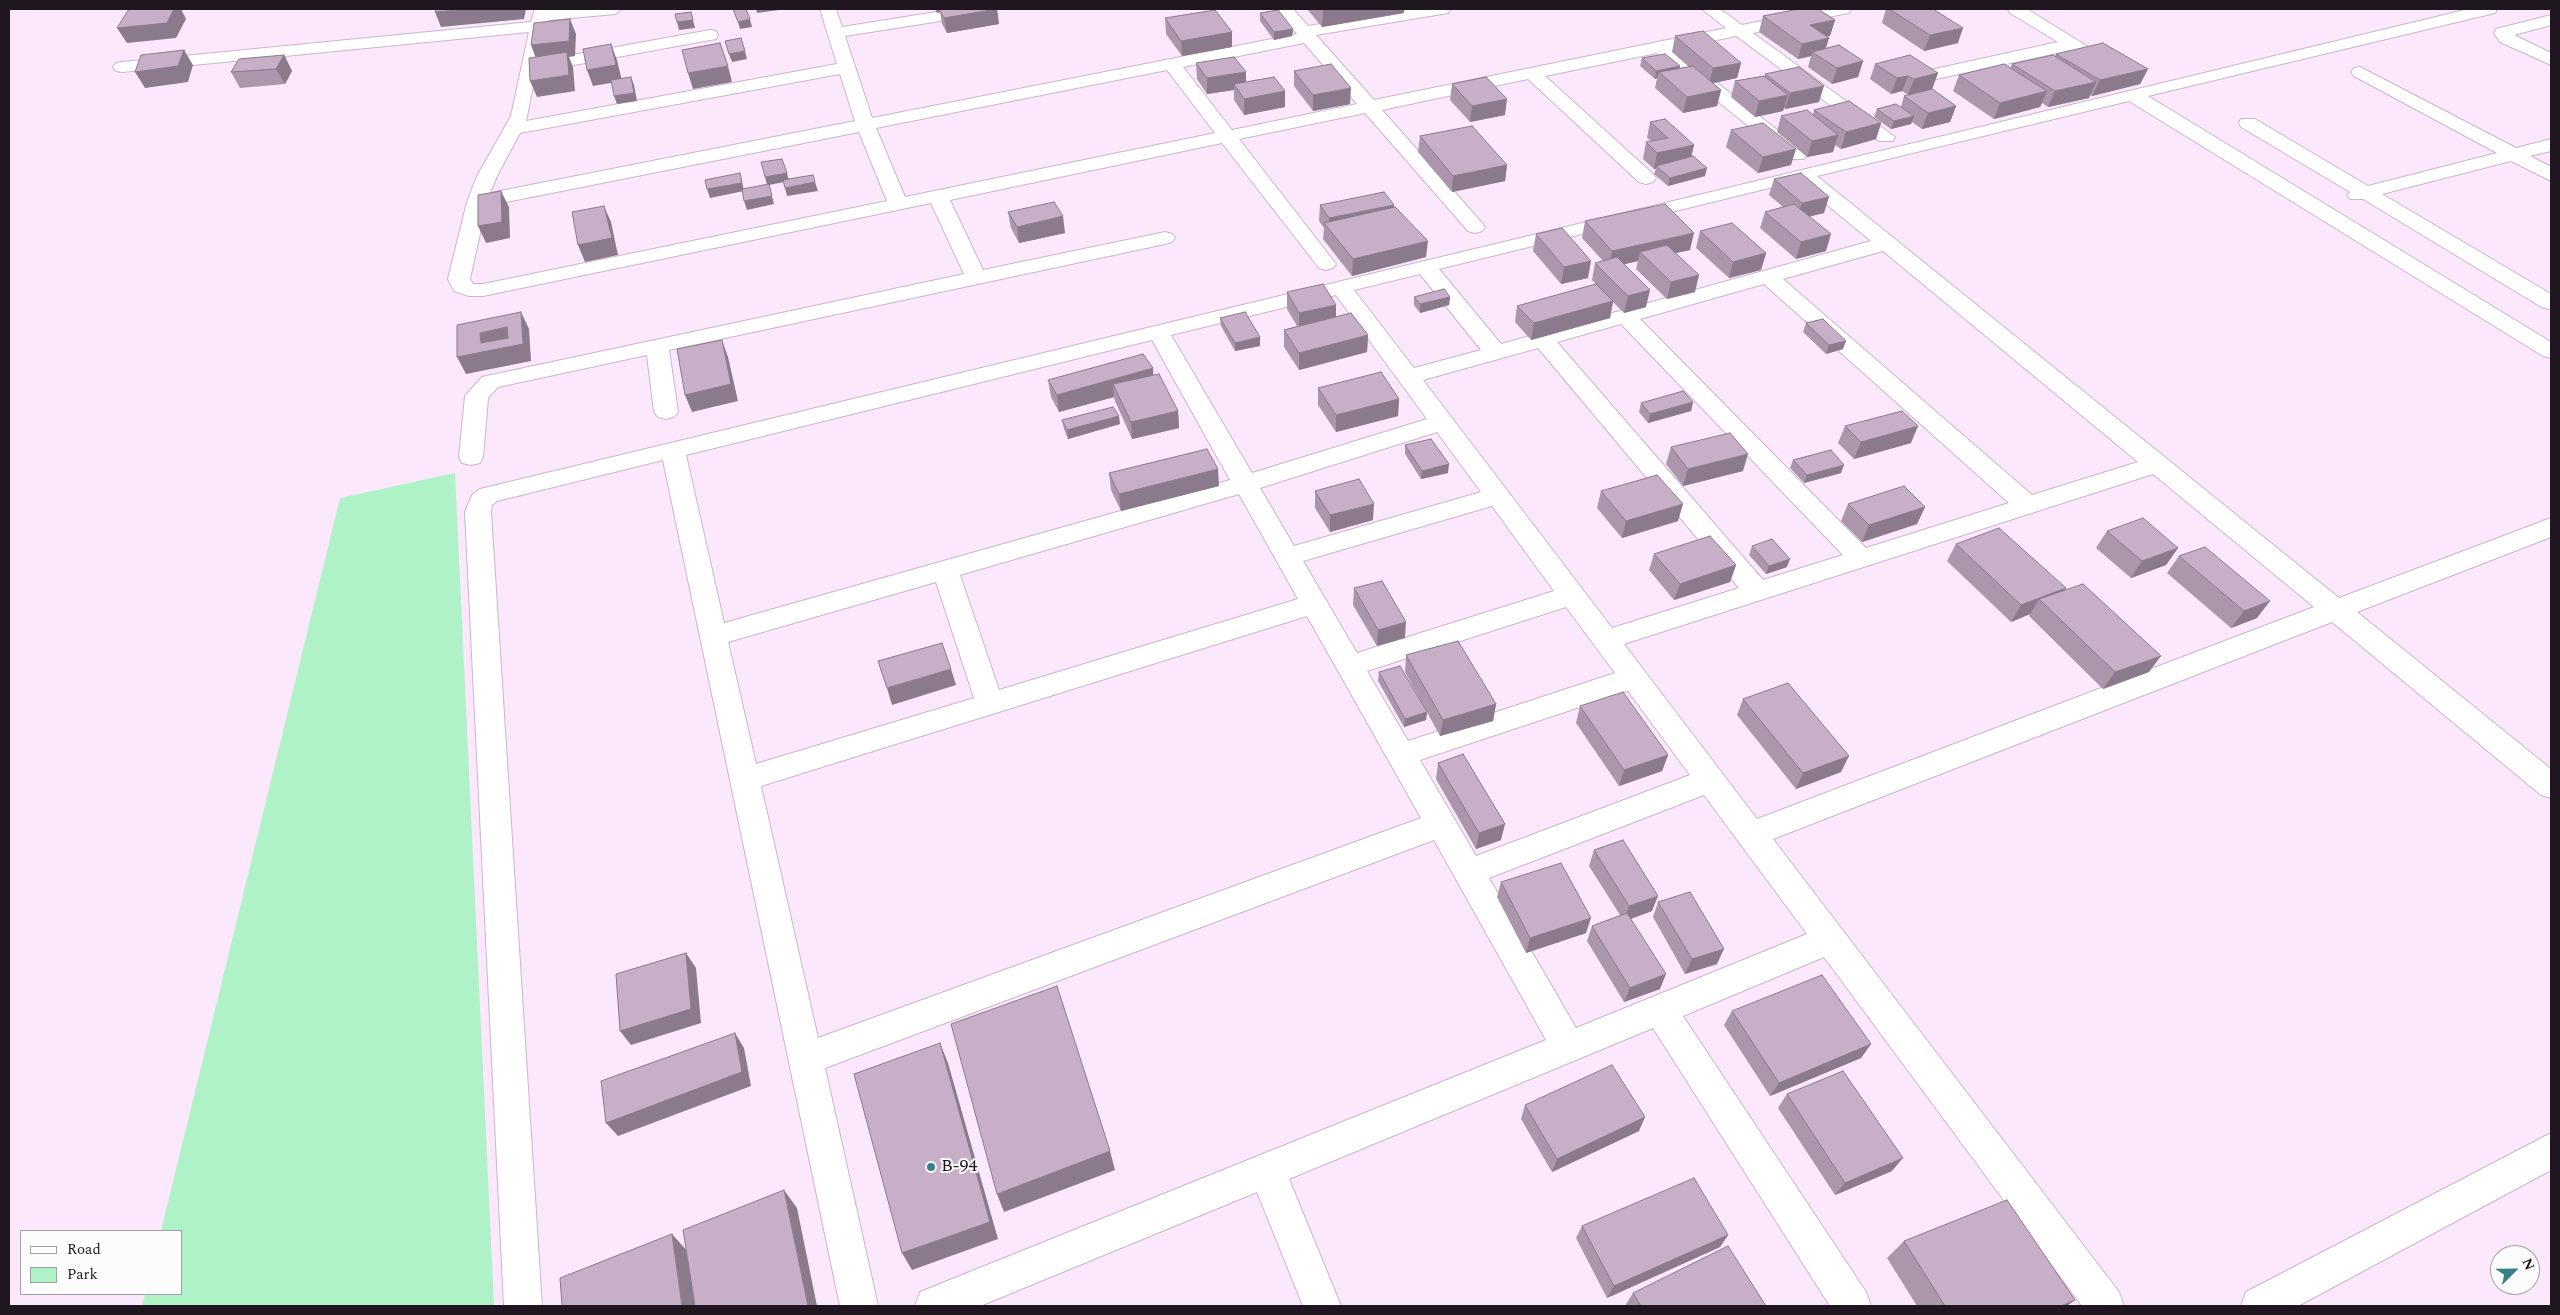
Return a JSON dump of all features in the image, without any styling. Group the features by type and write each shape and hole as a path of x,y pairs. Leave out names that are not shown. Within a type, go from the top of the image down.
{"street":[{"path":"122,67 615,9"},
{"path":"828,9 834,33 865,125 898,204"},
{"path":"834,33 985,9"},
{"path":"1284,9 1475,227"},
{"path":"477,202 1442,9"},
{"path":"1710,9 1886,136"},
{"path":"541,17 528,68 523,106 513,129 487,176 477,202 458,279 462,286 470,290 484,290 1739,30 1813,11 1843,9"},
{"path":"2016,9 2134,84 2314,206 2551,351"},
{"path":"523,1306 478,512 481,501 498,491 1158,332 1333,275 1426,266 1800,164 2134,84 2490,9"},
{"path":"2551,20 2502,33 2506,38 2551,60"},
{"path":"528,68 710,35"},
{"path":"1927,76 2073,44"},
{"path":"1659,46 1800,164 1887,244 2551,786"},
{"path":"1788,66 1806,62"},
{"path":"1171,64 1333,275 2105,1306"},
{"path":"513,129 846,68"},
{"path":"2360,72 2551,175"},
{"path":"1531,73 1646,178"},
{"path":"2248,123 2551,303"},
{"path":"2314,206 2551,145"},
{"path":"938,196 976,278"},
{"path":"471,457 477,396 490,382 1165,238"},
{"path":"1409,377 1887,244"},
{"path":"1426,266 1496,353"},
{"path":"1768,277 2028,506"},
{"path":"1626,316 1862,559"},
{"path":"1158,332 1569,1047"},
{"path":"1542,340 1758,592"},
{"path":"657,345 666,412"},
{"path":"714,636 1245,484 1442,422"},
{"path":"673,449 859,1306"},
{"path":"1606,640 2158,464"},
{"path":"1287,557 1497,496"},
{"path":"1751,834 2551,527"},
{"path":"945,570 990,704"},
{"path":"1350,666 1571,595"},
{"path":"745,779 1314,604"},
{"path":"1401,755 1634,678"},
{"path":"1468,872 1710,780"},
{"path":"805,1059 1441,824"},
{"path":"934,1306 1569,1047 1659,1008 1830,940"},
{"path":"1659,1008 1852,1306"},
{"path":"2260,1306 2551,1151"},
{"path":"1267,1170 1322,1306"}],"green space":[{"path":"455,473 494,1306 142,1306 145,1295 182,1295 182,1230 161,1230 340,498"}],"building":[{"path":"129,9 174,9 167,23 117,28"},
{"path":"436,9 468,9 435,12"},
{"path":"733,9 746,9 750,19 738,22"},
{"path":"939,9 997,9 944,18"},
{"path":"1799,9 1818,9 1835,20 1810,25 1829,38 1802,44 1763,16"},
{"path":"1889,9 1933,9 1963,28 1930,35"},
{"path":"1215,10 1232,32 1181,41 1165,18"},
{"path":"1278,10 1293,29 1274,32 1260,13"},
{"path":"691,12 693,20 677,22 675,14"},
{"path":"570,19 569,41 531,45 534,23"},
{"path":"1703,31 1741,63 1713,68 1675,36"},
{"path":"741,38 745,51 729,54 725,41"},
{"path":"720,43 728,66 688,73 682,50"},
{"path":"2103,43 2148,69 2100,80 2056,54"},
{"path":"611,44 616,65 587,70 583,49"},
{"path":"1839,45 1863,61 1837,68 1812,52"},
{"path":"184,50 178,66 135,72 141,55"},
{"path":"567,52 569,75 530,81 529,58"},
{"path":"1665,54 1680,66 1656,71 1642,58"},
{"path":"284,55 276,69 231,72 239,59"},
{"path":"1910,55 1938,73 1914,79 1908,76 1897,78 1875,64"},
{"path":"2053,55 2096,82 2055,91 2012,64"},
{"path":"1234,57 1246,72 1207,78 1196,63"},
{"path":"1331,64 1351,88 1313,95 1294,71"},
{"path":"2004,64 2047,91 2000,103 1959,75"},
{"path":"1693,66 1721,90 1687,97 1659,72"},
{"path":"1799,67 1824,86 1790,93 1765,74"},
{"path":"1764,76 1788,95 1759,101 1735,81"},
{"path":"631,77 634,93 614,96 611,80"},
{"path":"1274,77 1285,91 1244,99 1234,84"},
{"path":"1486,77 1507,99 1472,106 1452,84"},
{"path":"1932,89 1956,106 1928,113 1904,96"},
{"path":"1849,101 1881,123 1846,132 1814,110"},
{"path":"1896,104 1914,116 1894,121 1877,109"},
{"path":"1807,110 1838,135 1812,141 1781,116"},
{"path":"1665,119 1694,145 1657,153 1646,142 1668,138 1650,122"},
{"path":"1763,123 1796,149 1763,157 1731,130"},
{"path":"1472,126 1507,165 1453,176 1420,136"},
{"path":"1693,156 1707,168 1670,178 1656,166"},
{"path":"782,159 787,173 765,177 761,162"},
{"path":"740,173 742,183 707,189 705,180"},
{"path":"1801,173 1829,197 1802,203 1774,179"},
{"path":"813,175 815,182 785,188 783,180"},
{"path":"769,184 772,196 744,201 742,189"},
{"path":"501,191 502,222 478,226 478,195"},
{"path":"1384,192 1394,205 1329,218 1320,205"},
{"path":"1054,202 1063,216 1017,227 1008,212"},
{"path":"1665,204 1694,233 1612,251 1585,221"},
{"path":"1794,204 1831,234 1801,242 1765,212"},
{"path":"604,206 612,238 578,245 572,212"},
{"path":"1395,207 1428,241 1353,259 1324,223"},
{"path":"1732,223 1766,253 1733,262 1700,231"},
{"path":"1562,228 1591,261 1564,267 1536,234"},
{"path":"1667,245 1699,275 1671,282 1640,252"},
{"path":"1617,257 1650,290 1628,296 1595,263"},
{"path":"1323,284 1336,305 1299,313 1287,292"},
{"path":"1596,284 1613,301 1534,323 1517,306"},
{"path":"1444,289 1450,297 1420,304 1414,297"},
{"path":"521,312 523,344 457,357 457,325","holes":["507,327 508,338 481,343 480,333"]},
{"path":"1245,312 1260,337 1235,343 1220,318"},
{"path":"1351,313 1368,335 1299,353 1284,330"},
{"path":"1823,319 1846,341 1829,345 1806,323"},
{"path":"722,340 731,384 685,395 677,349"},
{"path":"1143,354 1153,368 1057,395 1048,380"},
{"path":"1381,372 1399,399 1336,415 1318,388"},
{"path":"1159,374 1178,411 1131,422 1113,384"},
{"path":"1683,391 1693,402 1650,414 1641,403"},
{"path":"1113,407 1119,416 1067,430 1062,420"},
{"path":"1902,411 1918,426 1861,442 1845,426"},
{"path":"1730,433 1748,454 1688,469 1671,447"},
{"path":"1431,439 1449,464 1422,471 1405,445"},
{"path":"1207,449 1218,469 1119,494 1109,473"},
{"path":"1831,450 1844,465 1807,475 1793,460"},
{"path":"1657,475 1683,504 1626,521 1601,491"},
{"path":"1359,479 1374,504 1330,515 1315,491"},
{"path":"1904,486 1925,507 1869,525 1848,504"},
{"path":"2143,518 2178,548 2142,561 2107,531"},
{"path":"1999,528 2066,588 2021,605 1956,544"},
{"path":"1710,536 1736,565 1680,584 1654,554"},
{"path":"1772,539 1790,559 1769,566 1752,546"},
{"path":"2205,547 2270,601 2244,611 2179,556"},
{"path":"1382,581 1406,622 1378,630 1354,588"},
{"path":"2083,584 2161,656 2115,672 2039,599"},
{"path":"1458,641 1496,704 1443,720 1406,655"},
{"path":"942,643 951,669 887,688 878,661"},
{"path":"1400,666 1427,712 1405,719 1379,672"},
{"path":"1788,683 1849,756 1803,773 1743,699"},
{"path":"1623,692 1668,755 1624,770 1580,706"},
{"path":"1463,754 1505,824 1479,833 1438,763"},
{"path":"1623,840 1658,896 1629,906 1594,850"},
{"path":"1561,863 1591,918 1530,938 1501,882"},
{"path":"1690,892 1724,949 1692,959 1658,902"},
{"path":"1627,913 1666,974 1630,988 1592,926"},
{"path":"686,953 691,1009 620,1031 616,974"},
{"path":"1822,975 1871,1044 1779,1083 1732,1011"},
{"path":"1057,986 1110,1151 997,1194 951,1024"},
{"path":"735,1033 742,1072 606,1123 601,1081"},
{"name":"B-94","path":"940,1043 990,1222 902,1253 854,1074"},
{"path":"1612,1065 1645,1117 1557,1159 1525,1105"},
{"path":"1843,1071 1903,1158 1845,1183 1787,1094"},
{"path":"1694,1178 1728,1235 1614,1286 1582,1226"},
{"path":"784,1190 808,1306 695,1306 683,1230"},
{"path":"2007,1200 2075,1300 2061,1306 1945,1306 1904,1241"},
{"path":"672,1234 682,1306 562,1306 560,1278"},
{"path":"1728,1246 1766,1306 1641,1306 1633,1293"}],"place":[{"name":"B-94","path":"931,1167"}]}
